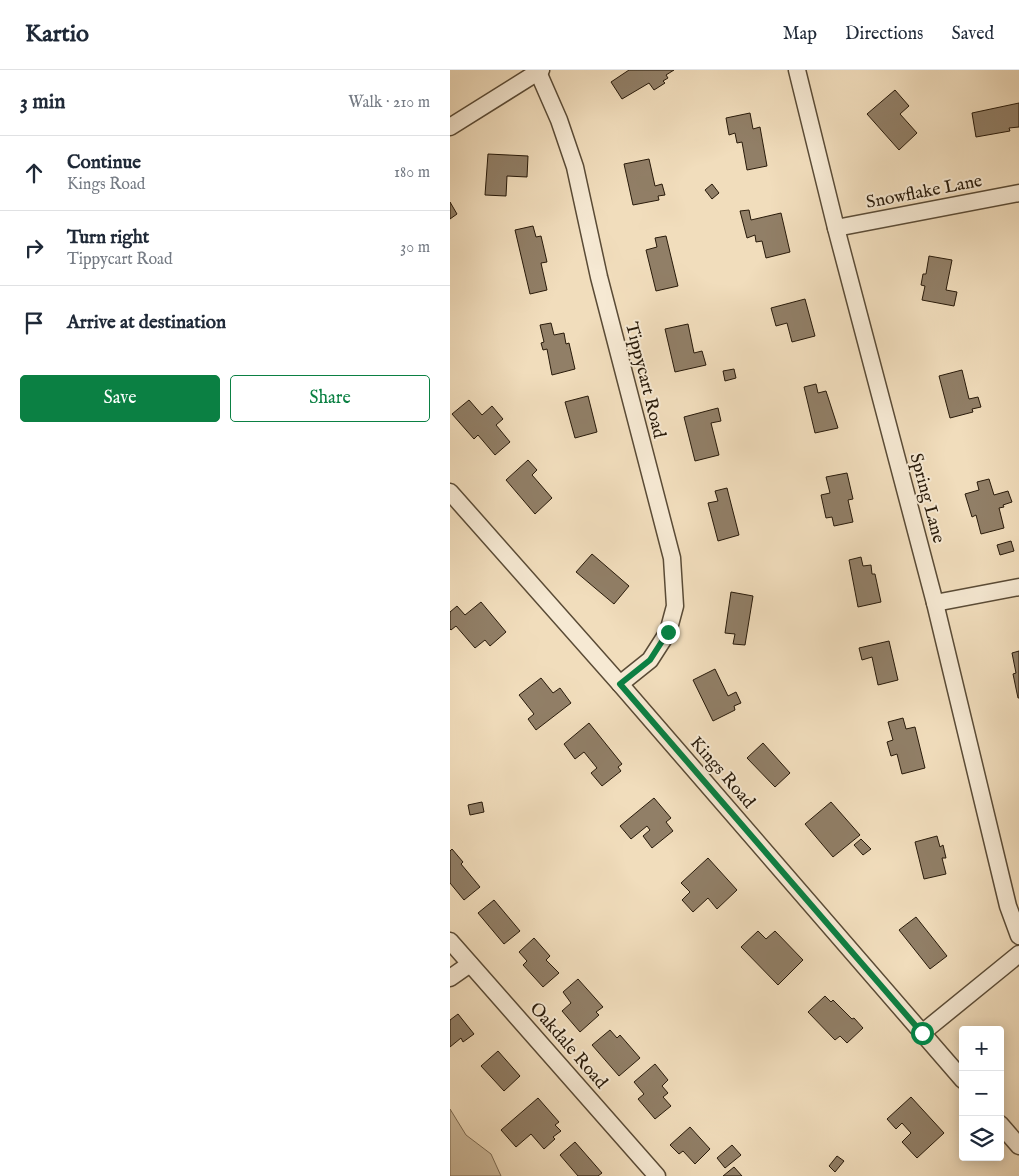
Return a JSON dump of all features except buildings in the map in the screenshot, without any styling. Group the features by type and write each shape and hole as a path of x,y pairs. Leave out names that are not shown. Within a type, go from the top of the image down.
{"street":[{"name":"Spring Lane","path":"798,70 836,228 935,602 1008,906 1019,936"},
{"path":"450,127 539,71"},
{"name":"Tippycart Road","path":"539,71 559,120 575,167 599,277 672,558 676,606 668,632 650,660 620,684"},
{"name":"Snowflake Lane","path":"836,228 1019,193"},
{"name":"Kings Road","path":"450,492 620,684 959,1075"},
{"path":"935,602 1019,587"},
{"name":"Oakdale Road","path":"450,941 657,1176"},
{"path":"922,1033 1019,954"},
{"path":"450,978 470,964"},
{"path":"1004,1129 1019,1146"}],"shaded area":[{"path":"450,1109 466,1135 491,1154 501,1176 450,1176"}],"route":[{"path":"668,632 650,660 620,684 922,1033"}]}
